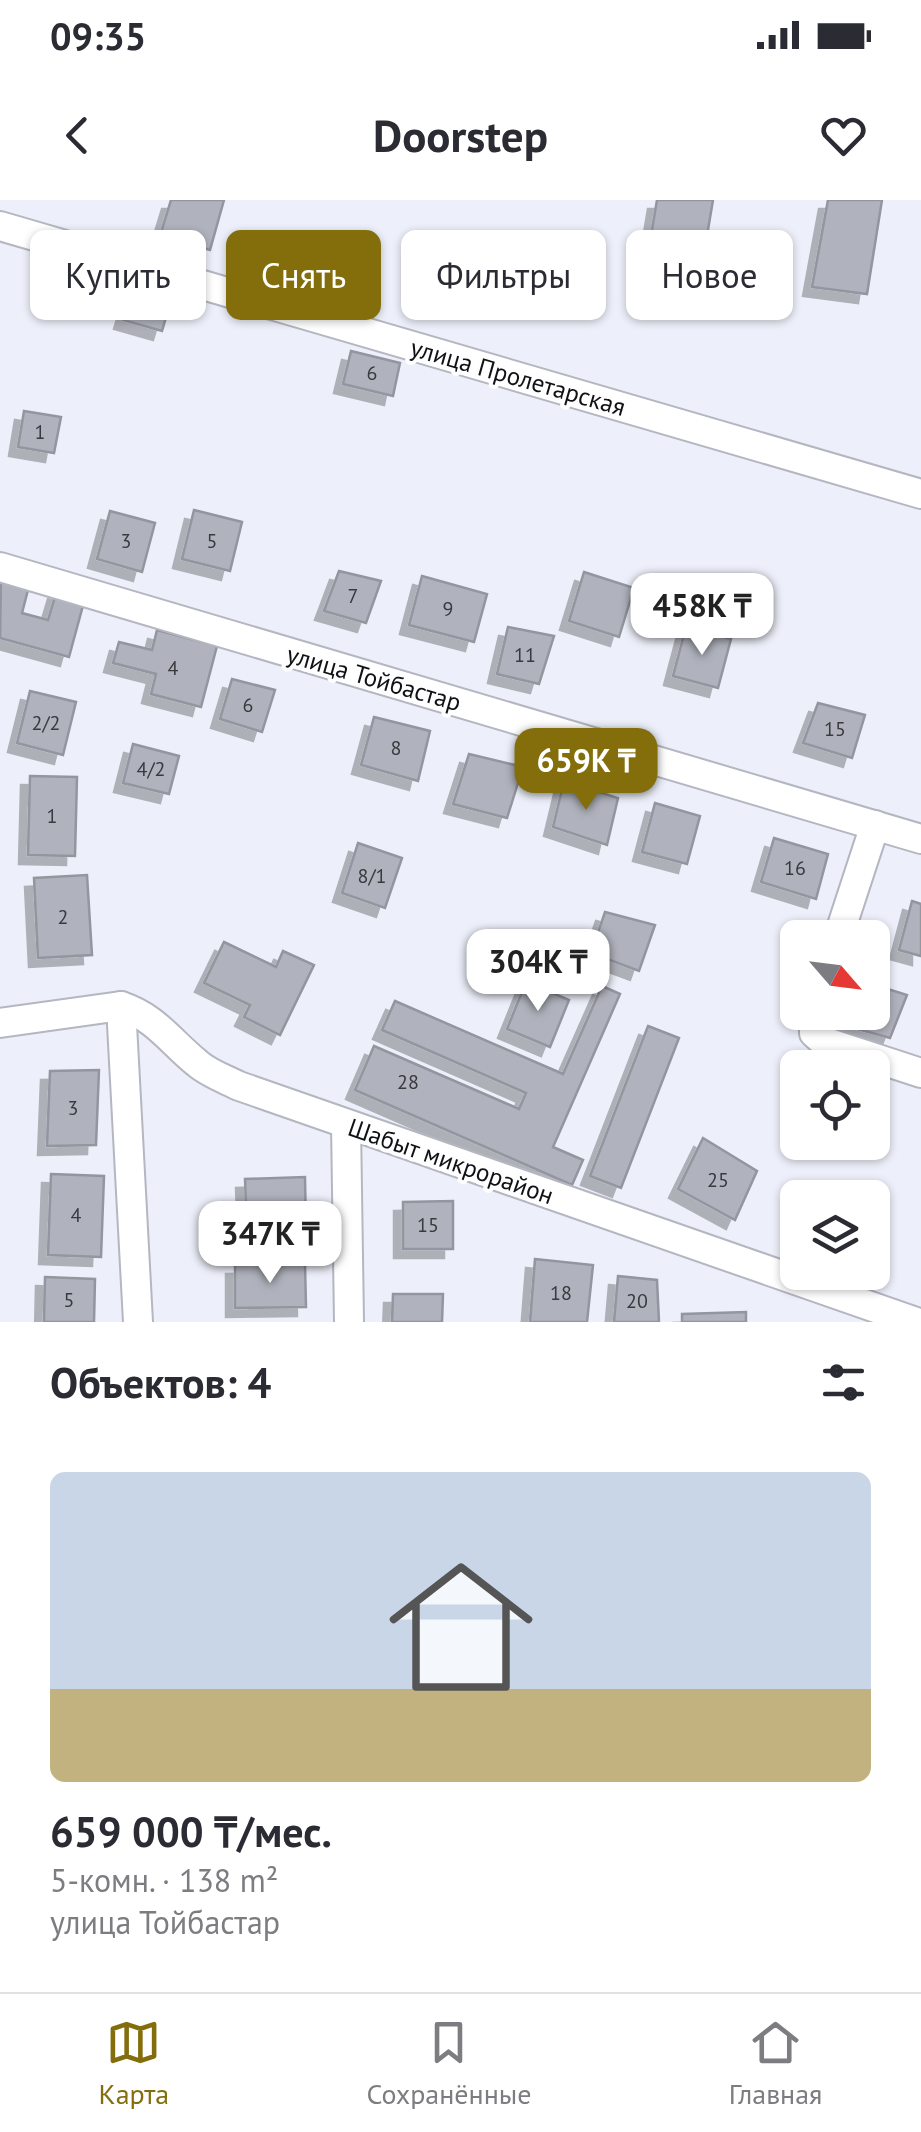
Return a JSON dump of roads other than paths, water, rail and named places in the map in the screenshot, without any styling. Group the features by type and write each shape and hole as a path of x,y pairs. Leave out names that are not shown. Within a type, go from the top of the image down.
{"street":[{"name":"улица Пролетарская","path":"0,226 921,494"},
{"name":"улица Тойбастар","path":"0,567 921,839"},
{"path":"844,920 875,826"},
{"path":"0,1023 120,1006 138,1322"},
{"name":"Шабыт микрорайон","path":"120,1006 140,1012 198,1064 239,1086 916,1322"},
{"path":"814,1030 822,1041 921,1074"},
{"path":"346,1124 349,1322"}]}
